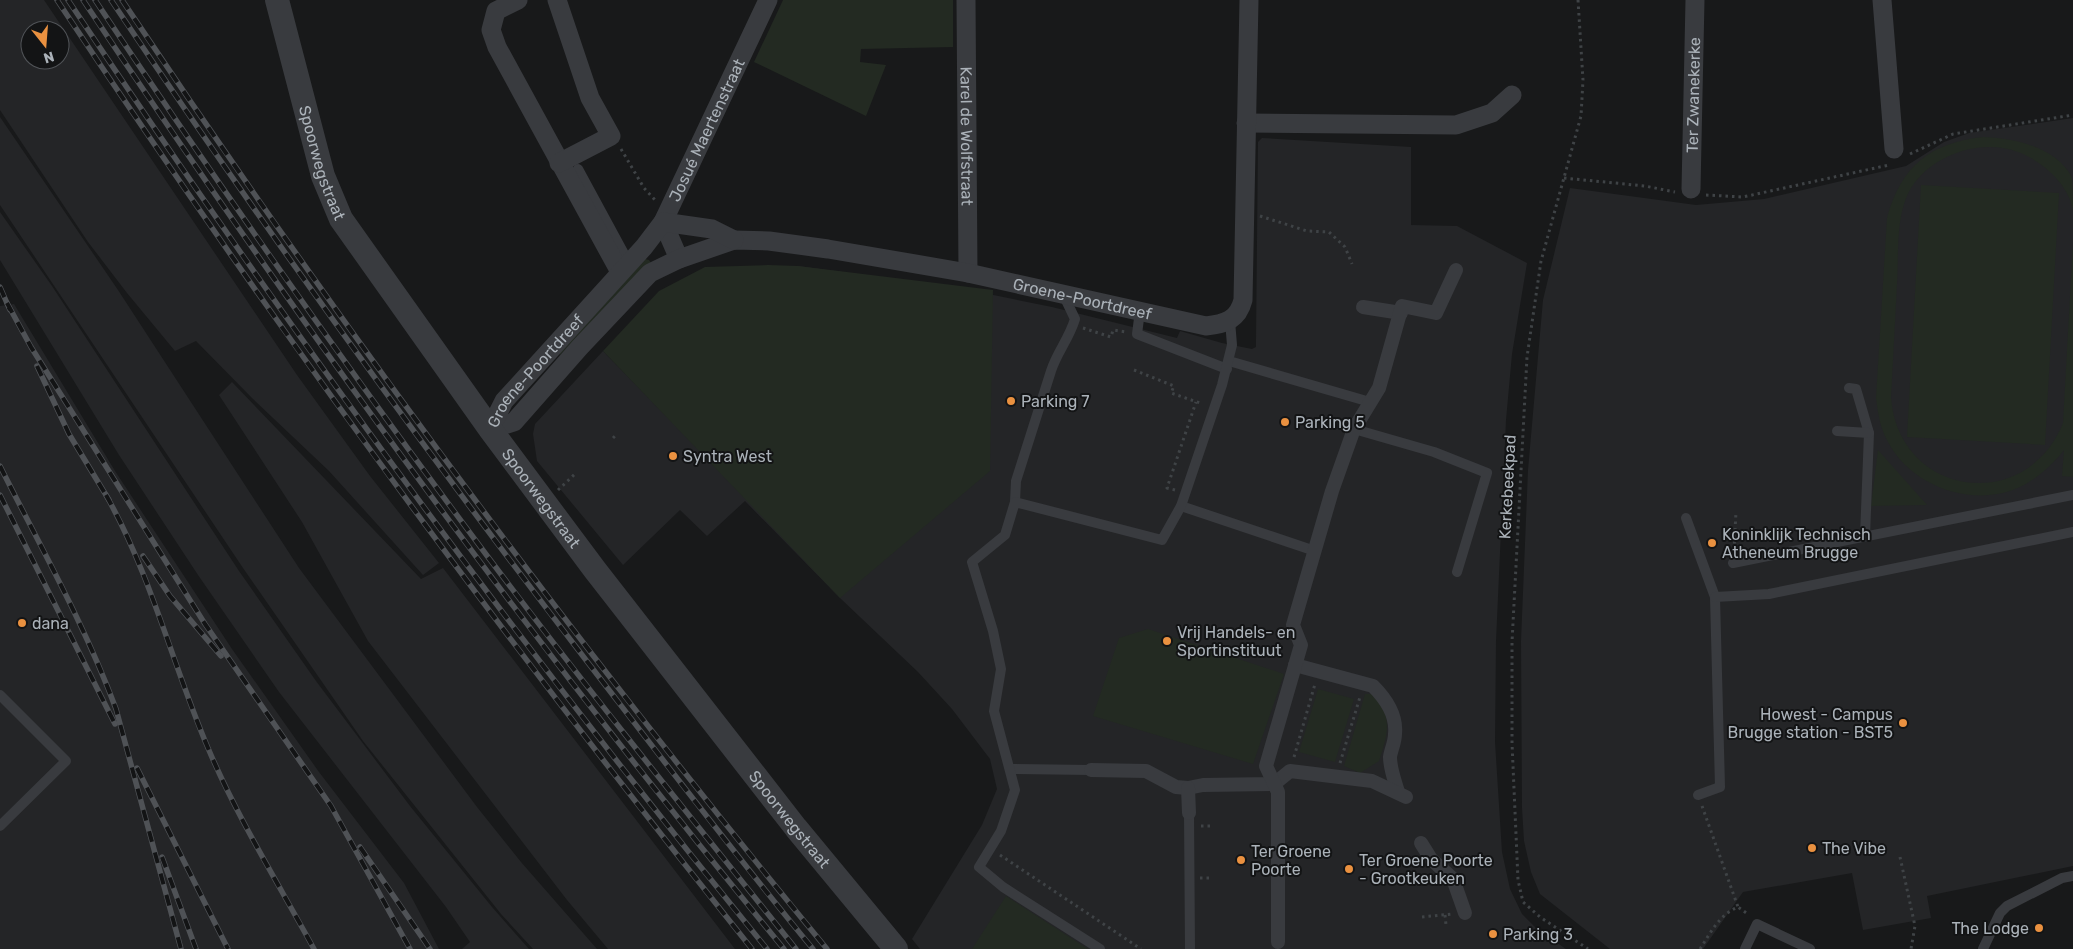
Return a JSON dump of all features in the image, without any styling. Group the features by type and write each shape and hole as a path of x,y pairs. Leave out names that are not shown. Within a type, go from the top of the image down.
{"street":[{"name":"Spoorwegstraat","path":"277,0 323,176 335,208 490,429 589,564 719,731 896,949"},
{"path":"518,0 496,11 491,30 497,47 559,163 624,268"},
{"path":"557,0 590,98 611,136 559,163"},
{"name":"Josué Maertenstraat","path":"665,218 768,0"},
{"name":"Karel de Wolfstraat","path":"966,0 968,273"},
{"path":"1230,321 1241,308 1243,300 1249,0"},
{"name":"Ter Zwanekerke","path":"1690,192 1695,0"},
{"path":"1882,0 1897,157"},
{"path":"1246,123 1456,124 1492,113 1512,95"},
{"name":"Groene-Poortdreef","path":"490,429 504,401 624,268 665,218 712,229 734,240"},
{"path":"665,218 679,259"},
{"name":"Groene-Poortdreef","path":"490,429 514,422 650,273 679,259 734,240 769,241 828,249 968,273 1064,296 1206,326 1230,321"},
{"path":"1278,946 1278,792 1266,766 1301,645 1293,625 1332,491 1354,429 1379,388 1402,306 1436,313 1456,270"},
{"path":"1363,307 1401,313"},
{"path":"546,354 562,368"},
{"path":"1091,770 1146,771 1176,787 1188,788 1203,785 1274,784 1290,771 1372,782 1402,794 1391,768 1390,756 1396,736 1392,713 1382,695 1373,686 1295,666"},
{"path":"1188,788 1189,812"},
{"path":"1421,843 1431,859 1453,879 1465,913"}],"lane":[{"path":"578,170 624,268"},
{"path":"1064,296 1075,319 1068,341 1057,354 1051,371 1016,481 1015,502 1005,534 972,562 993,631 1001,669 994,711 1015,790 1001,831 979,867 1003,887 1100,949"},
{"path":"1140,311 1137,334 1228,365 1370,402"},
{"path":"1015,502 1162,540 1181,506 1228,365 1232,345 1230,321"},
{"path":"1849,388 1856,389 1869,433 1865,536"},
{"path":"1354,429 1434,452 1487,472 1457,572"},
{"path":"1837,431 1869,433"},
{"path":"1733,563 2073,495"},
{"path":"1181,506 1316,551"},
{"path":"1686,518 1715,597 1720,787 1698,795"},
{"path":"1715,597 1769,594 2073,532"},
{"path":"0,695 66,760 0,826"},
{"path":"1010,769 1091,770"},
{"path":"1189,812 1190,949"},
{"path":"1983,949 2000,913 2007,906 2062,878 2073,876"},
{"path":"1745,949 1757,924 1810,949"}],"path":[{"name":"Kerkebeekpad","path":"1578,0 1584,80 1580,116 1541,261 1527,357 1512,632 1512,743 1518,880 1524,902 1540,917 1588,949"},
{"path":"1564,178 1690,192 1752,196 1897,157 1953,134 2073,115"},
{"path":"611,136 615,137 644,188 665,218"},
{"path":"1244,215 1262,216 1307,230 1329,232 1345,247 1352,264"},
{"path":"1073,326 1111,337 1113,330 1137,334"},
{"path":"1134,370 1174,386 1171,393 1213,408"},
{"path":"1185,494 1168,488 1196,402"},
{"path":"1733,563 1736,512"},
{"path":"1290,771 1319,672"},
{"path":"1336,777 1364,684"},
{"path":"1698,795 1738,907 1746,911 1757,924"},
{"path":"990,849 1140,949"},
{"path":"1900,857 1915,926 1912,949"},
{"path":"1700,949 1720,918 1738,907"},
{"path":"1422,917 1465,913"},
{"path":"1445,915 1446,925"}],"shaded area":[{"path":"0,0 44,0 57,20 20,20 20,70 70,70 70,39 297,375 370,476 439,563 423,575 329,471 252,398 196,341 175,351 88,242 0,110"},
{"path":"783,0 953,0 953,47 861,49 860,62 886,65 866,116 754,62"},
{"path":"0,117 118,290 299,568 477,807 521,862 597,949 533,949 501,914 363,741 243,568 0,205"},
{"name":"Koninklijk Technisch Atheneum Brugge","path":"2073,118 2073,866 1927,896 1931,918 1863,930 1852,873 1743,892 1703,949 1610,949 1540,894 1531,872 1524,841 1522,808 1521,641 1528,470 1543,300 1570,188 1696,205 1764,199 1906,166 1944,142 1969,133"},
{"path":"1983,137 2021,142 2034,146 2056,159 2065,167 2072,178 2073,210 2066,191 2053,174 2027,156 2004,148 1976,148 1962,151 1940,161 1916,181 1902,210 1898,247 1891,398 1899,431 1916,457 1939,474 1966,482 1994,482 2022,472 2045,452 2063,423 2073,242 2073,477 2062,476 2064,450 2046,469 2024,485 2006,492 1967,495 1947,490 1929,482 1913,472 1899,458 1885,437 1876,398 1887,218 1893,200 1900,184 1920,160 1948,145"},
{"name":"Ter Groene Poorte","path":"1262,138 1411,147 1411,225 1457,226 1527,263 1512,354 1506,420 1496,641 1495,742 1502,852 1510,889 1522,914 1537,929 1566,949 920,949 912,939 982,825 997,789 990,759 952,709 918,672 840,598 745,501 707,536 680,510 623,565 537,461 533,434 535,424 603,351 674,424 798,266 954,287 1052,307 1177,338 1180,331 1252,349 1256,347 1258,142"},
{"path":"1921,185 2059,193 2045,445 1907,437"},
{"path":"0,212 52,286 239,571 316,681 410,806 492,907 529,949 462,949 470,942 446,907 279,692 198,575 119,455 0,260"},
{"path":"645,259 651,263 560,355 559,353"},
{"path":"798,266 993,290 990,471 840,598 603,351 659,291 705,267"},
{"path":"14,304 115,471 232,649 319,772 404,883 439,949 0,949 0,306"},
{"path":"232,382 421,579 443,568 735,949 608,949 567,900 368,641 302,522 219,395"},
{"path":"1878,450 1927,505 1871,506"},
{"path":"1148,629 1284,674 1253,764 1093,716 1119,638"},
{"path":"1318,689 1354,699 1335,762 1299,752"},
{"path":"1365,694 1374,694 1384,711 1387,726 1385,742 1379,761 1360,773 1344,766"},
{"path":"1006,896 1088,949 972,949"}],"railway":[{"path":"57,0 223,243 394,482 571,718 752,949"},
{"path":"68,0 234,243 406,483 584,718 767,949"},
{"path":"83,0 249,243 422,483 600,718 784,949"},
{"path":"95,0 190,141 437,489 640,754 796,949"},
{"path":"111,0 226,169 405,419 527,583 672,772 813,949"},
{"path":"122,0 289,244 463,483 642,719 827,949"},
{"path":"0,287 10,310"},
{"path":"7,303 31,347 205,624 331,806 410,949"},
{"path":"37,366 69,434 109,500"},
{"path":"0,466 76,616 116,709 181,949"},
{"path":"0,495 115,724"},
{"path":"106,495 122,525 149,588 195,716 219,774 314,949"},
{"path":"143,556 170,596 221,656"},
{"path":"137,768 228,949"},
{"path":"360,847 430,949"},
{"path":"162,857 196,949"}],"place":[{"name":"Parking 7","path":"1011,401"},
{"name":"Parking 5","path":"1285,422"},
{"name":"Syntra West","path":"673,456"},
{"name":"Koninklijk Technisch Atheneum Brugge","path":"1712,543"},
{"name":"dana","path":"22,623"},
{"name":"Vrij Handels- en Sportinstituut","path":"1167,641"},
{"name":"Howest - Campus Brugge station - BST5","path":"1903,723"},
{"name":"The Vibe","path":"1812,848"},
{"name":"Ter Groene Poorte","path":"1241,860"},
{"name":"Ter Groene Poorte - Grootkeuken","path":"1349,869"},
{"name":"The Lodge","path":"2039,928"},
{"name":"Parking 3","path":"1493,934"}]}
